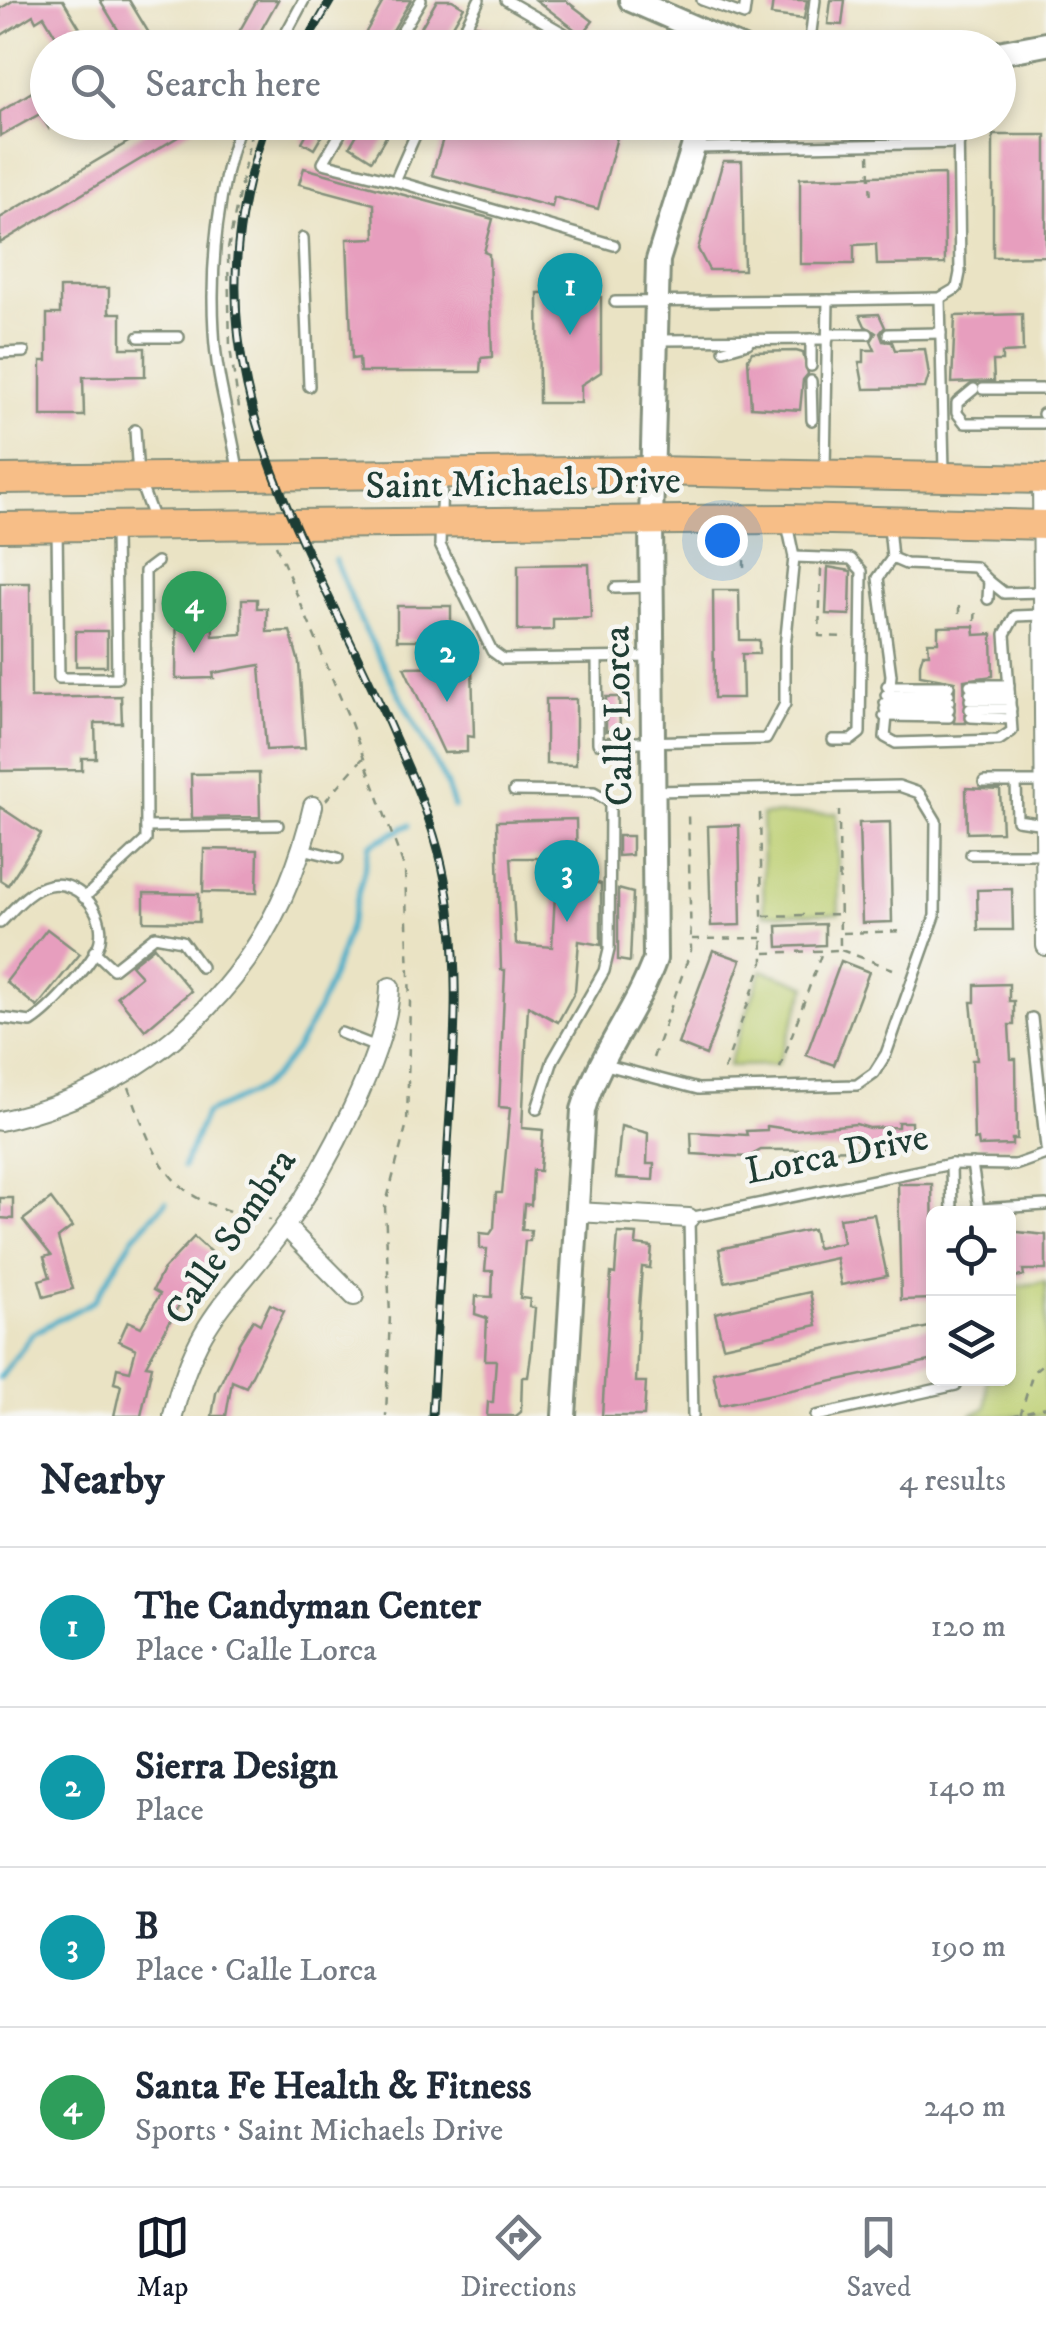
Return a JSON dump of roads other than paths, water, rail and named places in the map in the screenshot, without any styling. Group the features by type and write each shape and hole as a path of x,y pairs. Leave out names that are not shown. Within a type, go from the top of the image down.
{"main road":[{"name":"Saint Michaels Drive","path":"0,478 652,471 1044,479"},
{"name":"Saint Michaels Drive","path":"0,527 786,519 1043,525"}],"street":[{"path":"641,2 699,30"},
{"path":"1016,50 1046,44"},
{"name":"Calle Lorca","path":"564,1416 583,1110 599,1064 644,989 655,959 651,521 658,260 696,140"},
{"path":"1044,479 1041,615 1046,946"},
{"path":"0,1121 56,1106 125,1075 188,1029 237,978 280,908 303,849 312,809"},
{"name":"Calle Sombra","path":"174,1416 188,1361 208,1320 286,1226 379,1048 390,987"},
{"name":"Lorca Drive","path":"576,1212 689,1218"},
{"path":"286,1226 354,1296"}],"lane":[{"path":"288,30 304,0"},
{"path":"402,30 420,0"},
{"path":"464,30 479,0"},
{"path":"506,0 558,30"},
{"path":"702,0 744,15 746,0"},
{"path":"811,30 815,0"},
{"path":"237,140 221,212 214,270 214,333 239,475"},
{"path":"336,140 323,162 614,245"},
{"path":"396,180 413,140"},
{"path":"615,302 940,298 957,288 958,142 694,148"},
{"path":"303,238 309,386"},
{"path":"940,298 944,474"},
{"path":"825,472 828,300"},
{"path":"655,340 811,339 868,334"},
{"path":"888,334 941,334"},
{"path":"138,337 179,337"},
{"path":"724,350 760,339"},
{"path":"811,339 811,366"},
{"path":"0,353 24,352"},
{"path":"812,382 812,420"},
{"path":"1044,389 979,389 957,403 957,413 965,423 1044,417"},
{"path":"134,430 138,477 156,525"},
{"path":"442,475 440,545 492,651 503,659 654,657"},
{"path":"596,660 598,743 766,738 785,704 784,647 794,557 786,519"},
{"path":"888,519 892,558 878,578 891,676 885,702 885,738 896,743 999,740 1012,731 1006,634 1010,621 1021,615 1041,615"},
{"path":"57,526 59,678 117,678 115,526"},
{"path":"794,557 850,559 862,571 860,733 851,740 833,740"},
{"path":"892,558 906,564 975,567 1004,593 1041,592"},
{"path":"84,898 146,840 145,571 157,562"},
{"path":"988,598 990,582"},
{"path":"614,588 652,587"},
{"path":"885,702 949,701"},
{"path":"885,702 949,701"},
{"path":"885,702 949,701"},
{"path":"1010,701 970,701 1010,701"},
{"path":"984,782 1043,782"},
{"path":"1016,782 1017,820 1044,824"},
{"path":"599,1064 698,1088 857,1085 874,1074 886,1054 935,916 936,821 918,793 899,786 656,791"},
{"path":"514,791 594,792 610,802 610,950 604,971 553,1060 537,1109"},
{"path":"146,826 278,826"},
{"path":"303,849 338,858"},
{"path":"972,854 1045,854"},
{"path":"0,923 30,894 50,885 73,888 100,919 94,951 47,1012 31,1022 0,1018"},
{"path":"94,951 114,970 155,936 182,941 202,967"},
{"path":"951,1164 1015,1165 1046,1151 1032,1018"},
{"path":"341,1033 379,1048"},
{"name":"Lorca Drive","path":"689,1218 951,1164 952,1206"},
{"path":"972,1164 979,1208 1046,1205"},
{"path":"689,1218 693,1416"},
{"path":"816,1416 951,1386"}],"waterway":[{"path":"335,560 360,620 446,783 454,807"},
{"path":"183,1167 205,1114 261,1087 302,1040 345,941 370,845 409,825"},
{"path":"0,1378 33,1333 94,1301 134,1237 166,1202"}],"railway":[{"path":"314,30 331,0"},
{"path":"262,140 243,208 236,288 242,363 260,435 286,505 426,811 449,900 455,969 454,1039 432,1416"}],"place":[{"name":"The Candyman Center","path":"570,335"},
{"name":"Santa Fe Health & Fitness","path":"194,653"},
{"name":"Sierra Design","path":"447,702"},
{"name":"B","path":"567,922"}]}
